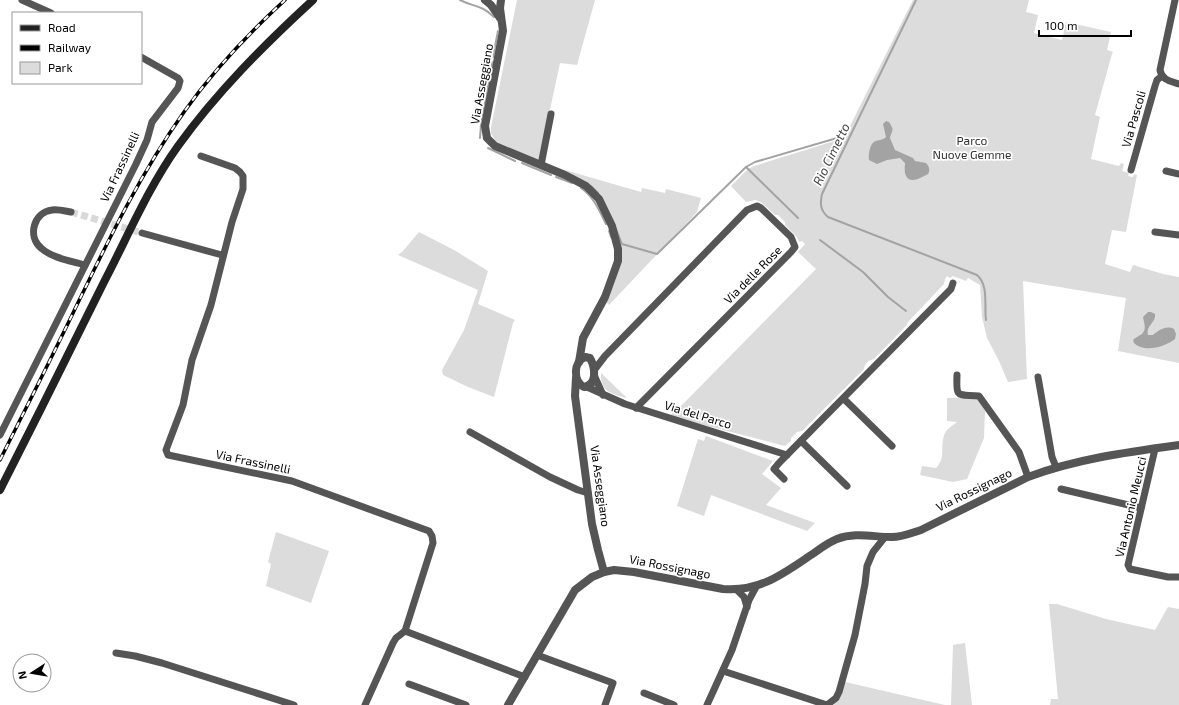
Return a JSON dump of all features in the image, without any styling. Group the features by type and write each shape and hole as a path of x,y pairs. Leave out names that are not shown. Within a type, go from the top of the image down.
{"main road":[{"path":"0,490 133,223 177,148 202,114 238,73 283,27 314,0"}],"street":[{"path":"22,0 49,12"},
{"path":"485,0 494,8 502,20"},
{"name":"Via Asseggiano","path":"501,0 500,8 503,30 485,126 487,138 495,146 576,180 590,189 599,199 612,226 618,249 618,261 609,287 594,318 585,345 594,372"},
{"name":"Via Pascoli","path":"1131,170 1155,86 1157,80 1162,76 1160,73 1160,66 1176,13 1175,0"},
{"name":"Via Frassinelli","path":"0,435 136,164 147,140 152,122 178,88 180,81 174,74 142,58"},
{"path":"1162,76 1169,81 1179,84"},
{"path":"541,165 551,114"},
{"name":"Via Frassinelli","path":"201,156 235,168 243,176 243,189 222,256 211,305 192,360 183,405 166,450 168,455 292,481 429,531 432,536 433,543 405,631 396,638 393,643 365,705"},
{"path":"1166,171 1179,174"},
{"name":"Via delle Rose","path":"594,372 605,356 747,210 757,206 762,208 791,237 795,247 636,408"},
{"path":"71,212 52,210 42,214 35,223 33,229 34,237 36,242 44,251 85,265"},
{"path":"1155,232 1179,235"},
{"path":"142,233 222,256"},
{"path":"784,479 774,469 951,289 953,283"},
{"name":"Via Asseggiano","path":"594,318 583,338 579,362 576,370 575,396 595,538 604,572"},
{"path":"579,362 583,358 596,359 605,356"},
{"path":"576,402 579,394 590,384 594,372"},
{"path":"594,372 603,395"},
{"name":"Via Rossignago","path":"957,375 957,393 961,395 979,396 1019,452 1028,477"},
{"path":"1038,377 1052,457 1056,467"},
{"path":"576,378 577,382 586,387"},
{"name":"Via del Parco","path":"586,387 636,408 787,455"},
{"path":"844,399 892,446"},
{"path":"470,432 550,477 588,494"},
{"path":"801,441 847,486"},
{"name":"Via Rossignago","path":"508,705 575,590 592,577 604,572 624,570 714,588 737,590 756,587 772,580 836,539 851,535 884,537 904,536 921,530 1028,477 1056,467 1086,460 1179,445"},
{"name":"Via Antonio Meucci","path":"1155,449 1128,565 1130,570 1168,577 1179,577"},
{"path":"1061,489 1141,508"},
{"path":"723,671 827,705 836,698 855,635 867,566 873,552 884,537"},
{"path":"707,705 723,671 756,587"},
{"path":"737,590 744,597 747,607"},
{"path":"405,631 524,677"},
{"path":"116,653 162,663 294,705"},
{"path":"538,655 613,683 605,705"},
{"path":"409,684 466,705"},
{"path":"644,693 674,705"}],"green space":[{"path":"517,0 595,0 577,65 560,63 539,161 496,142 491,133"},
{"name":"Parco Nuove Gemme","path":"913,0 1029,0 1026,12 1038,15 1034,33 1062,40 1066,22 1111,32 1107,50 1113,52 1095,115 1100,117 1091,159 1119,166 1121,163 1124,164 1122,171 1129,173 1128,176 1133,177 1134,174 1137,175 1126,232 1112,230 1105,264 1130,272 1133,265 1179,277 1179,363 1118,351 1126,298 1023,281 1027,379 1008,382 987,338 982,317 980,285 968,278 966,281 953,276 950,278 947,276 944,284 908,322 906,326 874,359 867,362 864,369 802,431 797,432 791,438 791,441 785,446 669,416 681,406 816,269 798,252 805,244 802,241 799,242 797,237 785,225 785,222 778,215 775,215 762,203 756,200 746,202 731,186 748,169 754,166 844,138"},
{"path":"565,170 641,192 642,188 665,193 666,189 701,198 697,212 609,305 605,301 613,282 615,242 593,192"},
{"path":"419,232 454,250 488,271 478,304 515,320 494,397 443,375 442,370 464,330 478,290 398,255"},
{"path":"601,373 627,398 630,399 613,394 605,389 601,380"},
{"path":"978,397 985,411 984,438 967,479 953,482 920,475 922,466 936,468 939,464 942,456 943,438 945,433 957,422 947,421 947,398"},
{"path":"706,436 773,461 762,474 781,488 766,505 815,523 807,531 711,495 704,516 677,506 698,439 704,441"},
{"path":"276,532 329,551 311,603 266,586 271,564 268,562"},
{"path":"1049,604 1057,604 1106,619 1155,630 1168,607 1179,609 1179,705 1050,705 1051,699 1058,699"},
{"path":"965,643 972,705 951,705 953,645"},
{"path":"845,682 945,705 834,705"}],"shaded area":[{"path":"886,121 889,122 892,127 890,138 895,150 913,158 915,161 926,163 929,169 928,174 915,180 911,180 906,177 905,163 900,158 887,160 877,164 869,160 871,145 886,137 883,124"},
{"path":"1148,312 1155,314 1155,317 1148,329 1148,335 1153,335 1163,329 1171,328 1174,329 1176,334 1175,339 1154,348 1143,348 1134,343 1133,340 1144,332 1145,326 1143,317"}],"waterway":[{"path":"460,0 482,8 494,17"},
{"name":"Rio Cimetto","path":"916,0 822,194 821,207 823,212 828,217 977,275 981,279 985,290 986,320"},
{"path":"493,57 498,31"},
{"path":"480,138 492,62"},
{"path":"616,229 622,244 657,254 746,167 755,162 837,138"},
{"path":"488,148 515,161"},
{"path":"522,163 551,175"},
{"path":"746,167 798,218"},
{"path":"556,177 572,183"},
{"path":"591,186 598,193"},
{"path":"581,188 593,200 606,224"},
{"path":"609,231 611,237"},
{"path":"820,240 863,272 888,297 906,311"}],"tunnel":[{"path":"71,212 142,233"}],"railway":[{"path":"0,460 112,234 153,160 184,112 207,82 244,40 285,0"}]}
